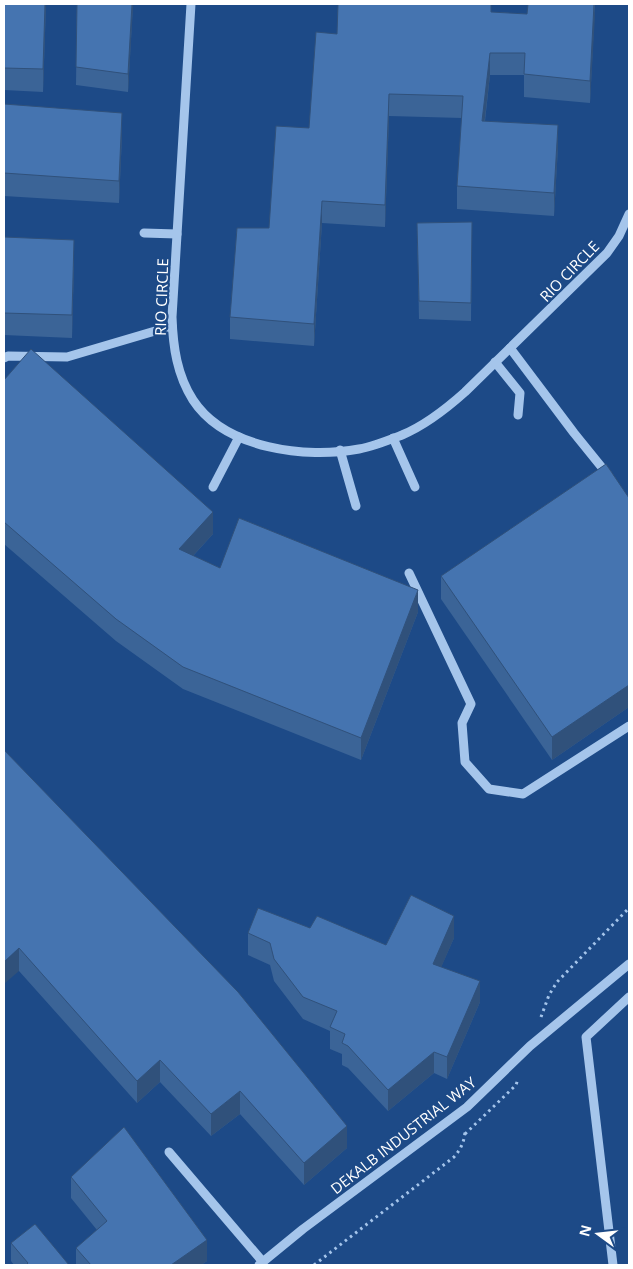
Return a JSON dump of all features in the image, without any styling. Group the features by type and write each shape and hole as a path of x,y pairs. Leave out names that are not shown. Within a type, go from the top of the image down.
{"street":[{"name":"RIO CIRCLE","path":"191,4 176,234 173,344 182,381 193,401 206,417 225,431 264,446 307,452 359,449 392,438 423,424 446,409 607,253 619,236 629,214"},
{"path":"144,233 176,234"},
{"path":"4,358 8,356 67,357 172,326"},
{"path":"510,348 574,433 617,486"},
{"path":"496,362 520,393 518,415"},
{"path":"213,487 240,437"},
{"path":"392,438 415,487"},
{"path":"340,450 356,506"},
{"path":"409,573 471,704 462,722 465,762 489,789 523,794 629,726"},
{"name":"DEKALB INDUSTRIAL WAY","path":"261,1263 467,1107 530,1046 629,964"},
{"path":"613,1265 586,1037 617,1006 629,997"},
{"path":"169,1152 261,1263"}],"path":[{"path":"540,1021 549,996 557,982 629,908"},
{"path":"314,1265 454,1157 464,1142 467,1107"}],"building":[{"path":"4,4 45,4 43,69 4,68"},
{"path":"77,4 132,4 128,74 76,67"},
{"path":"338,4 491,4 491,12 527,14 528,4 594,4 590,81 524,74 525,53 490,53 482,121 558,125 554,193 457,186 463,96 389,94 385,205 322,201 314,324 230,317 237,228 269,228 276,126 309,128 316,32 337,34"},
{"path":"4,104 122,113 119,181 4,173"},
{"path":"472,222 471,303 419,301 417,223"},
{"path":"4,237 74,240 72,315 4,313"},
{"path":"31,349 213,512 179,549 220,568 239,518 418,590 361,738 183,667 116,619 4,522 4,380"},
{"path":"606,464 629,498 629,685 552,737 441,576"},
{"path":"4,750 238,992 347,1126 304,1163 240,1091 211,1114 160,1060 137,1081 19,948 4,962"},
{"path":"411,895 454,916 433,964 480,981 447,1057 434,1052 388,1090 348,1046 342,1043 345,1034 330,1027 337,1011 303,997 274,959 270,943 248,933 258,908 310,928 317,916 386,945"},
{"path":"124,1127 207,1240 171,1265 91,1265 76,1248 107,1221 71,1177"},
{"path":"35,1224 69,1265 26,1265 28,1263 11,1243"}]}
